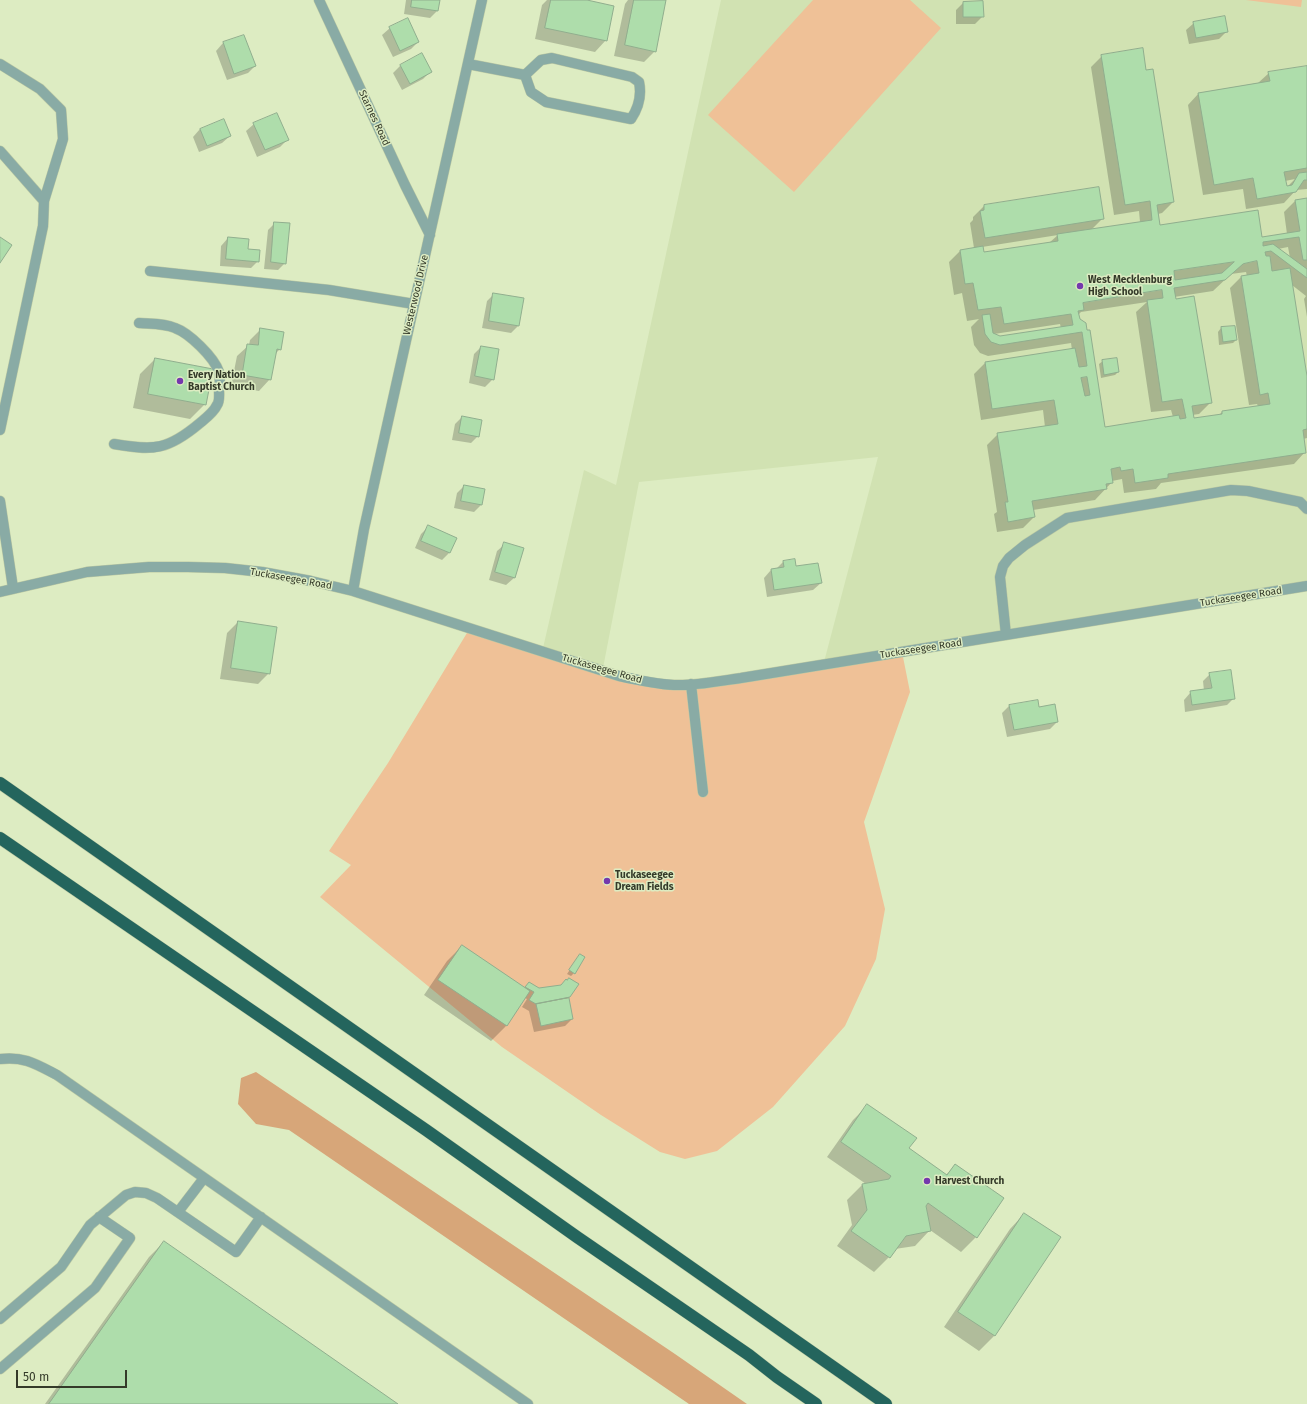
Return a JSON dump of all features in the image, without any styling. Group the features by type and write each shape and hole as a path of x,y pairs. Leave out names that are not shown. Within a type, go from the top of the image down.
{"highway":[{"path":"0,783 886,1404"},
{"path":"0,838 426,1130 816,1404"}],"street":[{"name":"Starnes Road","path":"319,0 405,185 430,235"},
{"name":"Westerwood Drive","path":"353,591 364,529 482,0"},
{"path":"552,58 632,77 639,82 639,101 636,111 631,119 546,102 531,92 525,75 541,60 552,58"},
{"path":"0,64 40,89 61,110 63,139 44,201 43,226 0,430"},
{"path":"468,64 525,75"},
{"path":"0,151 44,201"},
{"path":"150,271 328,290 414,304"},
{"path":"114,444 144,449 169,445 196,427 212,413 218,405 218,372 209,355 184,332 163,324 139,323"},
{"path":"1006,635 1000,577 1003,566 1009,558 1025,545 1067,518 1231,490 1248,491 1305,504"},
{"path":"0,501 13,588"},
{"name":"Tuckaseegee Road","path":"0,592 87,572 149,567 225,568 262,572 311,581 353,591 619,676 674,685 741,678 1307,586"},
{"path":"690,684 703,792"},
{"path":"0,1059 10,1058 30,1061 57,1075 528,1404"},
{"path":"178,1212 204,1178"},
{"path":"0,1319 61,1267 90,1225 126,1195 135,1192 146,1193 158,1198 236,1252 261,1217"},
{"path":"0,1369 95,1288 130,1238 99,1217"}],"shaded area":[{"path":"721,0 1307,0 1307,583 824,662 878,457 639,482 603,668 543,648 584,470 616,485"},
{"path":"813,0 910,0 941,28 794,192 708,115"},
{"path":"1246,0 1302,0 1301,7"},
{"name":"Tuckaseegee Dream Fields","path":"470,628 619,676 674,685 902,652 910,692 864,822 885,909 876,959 845,1026 773,1107 717,1151 685,1159 660,1152 601,1115 502,1047 320,897 351,865 329,851 388,763"},
{"path":"256,1072 747,1404 689,1404 289,1130 256,1124 238,1104 241,1078"}],"building":[{"path":"412,0 440,0 438,11 411,7"},
{"path":"551,0 587,0 614,6 607,41 545,28"},
{"path":"634,0 666,0 656,52 625,45"},
{"path":"983,1 984,17 963,17 963,2"},
{"path":"1225,16 1228,32 1196,38 1193,22"},
{"path":"408,18 419,42 400,51 389,27"},
{"path":"244,35 256,66 234,74 223,42"},
{"name":"West Mecklenburg High School","path":"1143,48 1146,70 1153,69 1174,202 1157,205 1160,225 1258,210 1262,237 1300,231 1295,200 1307,198 1307,260 1303,260 1299,237 1263,242 1263,246 1273,244 1307,269 1307,278 1271,251 1265,252 1266,256 1270,256 1272,271 1290,268 1307,376 1307,429 1303,430 1306,453 1168,474 1168,478 1135,483 1133,469 1121,471 1120,467 1111,469 1113,483 1106,484 1107,489 1032,501 1035,517 1008,522 1005,502 1008,502 997,433 1058,424 1054,400 992,409 985,362 1075,348 1079,367 1087,366 1082,332 1000,345 991,342 985,334 982,315 990,314 993,333 1000,336 1073,325 1071,314 1004,324 1001,307 978,310 973,283 965,284 960,250 983,246 984,252 1058,241 1057,234 1152,220 1150,201 1125,205 1101,55","holes":["1257,261 1259,273 1241,276 1260,395 1268,393 1270,404 1222,411 1222,414 1194,418 1192,406 1212,403 1194,296 1176,299 1174,288 1225,280 1243,264","1234,262 1222,273 1175,280 1174,271","1162,290 1163,298 1147,300 1162,402 1182,399 1186,418 1180,419 1179,415 1105,427 1090,330 1087,330 1086,323 1080,319 1078,311 1084,310 1083,303","1087,377 1090,395 1085,396 1081,378"]},
{"path":"422,53 432,72 410,84 400,65"},
{"path":"1307,66 1307,168 1284,172 1287,186 1292,185 1299,173 1307,172 1307,180 1304,180 1296,192 1257,199 1253,178 1214,185 1198,93 1270,81 1268,72"},
{"path":"277,113 289,140 265,150 253,123"},
{"path":"224,119 231,136 207,146 200,129"},
{"path":"1099,187 1104,219 985,238 980,211 984,210 984,205"},
{"path":"274,222 290,223 286,264 271,262"},
{"path":"0,237 12,245 0,263"},
{"path":"228,237 249,239 248,249 260,250 259,262 226,259"},
{"path":"493,293 524,298 519,326 489,321"},
{"path":"1235,326 1237,340 1223,342 1221,327"},
{"path":"260,328 284,332 281,350 277,349 271,380 242,375 247,344 258,345"},
{"path":"481,346 499,349 494,380 475,376"},
{"name":"Every Nation Baptist Church","path":"155,358 213,369 206,405 148,394"},
{"path":"1117,358 1119,372 1104,375 1102,360"},
{"path":"462,416 482,420 479,437 459,433"},
{"path":"464,485 485,489 482,505 461,501"},
{"path":"428,525 457,538 450,553 421,541"},
{"path":"504,542 524,548 515,578 495,572"},
{"path":"795,559 796,566 818,563 822,583 774,590 771,569 784,567 783,561"},
{"path":"238,621 277,627 270,674 231,668"},
{"path":"1231,670 1235,699 1192,705 1190,691 1212,688 1209,673"},
{"path":"1038,700 1039,707 1055,704 1058,722 1014,730 1009,705"},
{"path":"462,945 530,991 507,1026 438,980"},
{"path":"580,954 585,957 575,974 569,970"},
{"path":"569,978 579,984 570,997 536,1004 529,1000 534,992 525,987 529,982 539,988 561,985 566,979 567,980"},
{"path":"569,998 573,1019 541,1026 536,1004"},
{"name":"Harvest Church","path":"867,1104 917,1138 909,1148 947,1175 955,1164 1004,1198 977,1238 928,1203 926,1206 931,1231 906,1236 890,1258 851,1231 867,1210 862,1184 889,1179 891,1176 841,1142"},
{"path":"1024,1213 1061,1237 995,1336 958,1312"},
{"path":"164,1241 398,1404 49,1404"}],"place":[{"name":"West Mecklenburg High School","path":"1080,286"},
{"name":"Every Nation Baptist Church","path":"180,381"},
{"name":"Tuckaseegee Dream Fields","path":"607,881"},
{"name":"Harvest Church","path":"927,1181"}]}
